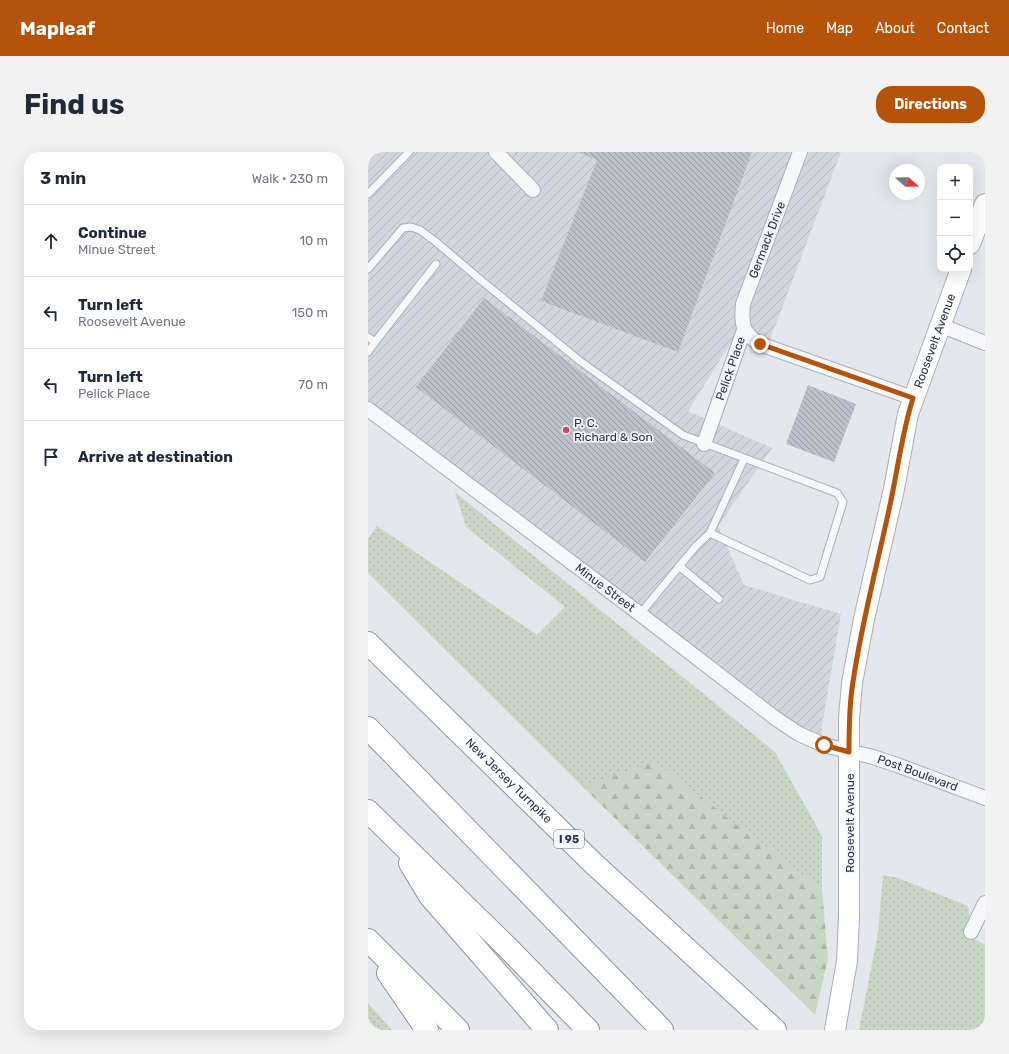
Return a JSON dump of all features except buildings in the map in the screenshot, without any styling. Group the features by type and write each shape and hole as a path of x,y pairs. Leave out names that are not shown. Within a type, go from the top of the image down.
{"highway":[{"name":"New Jersey Turnpike","path":"368,643 594,864 775,1030"},
{"path":"368,728 662,1030"},
{"path":"368,811 508,948 588,1030"},
{"path":"395,838 430,896 547,1030"},
{"path":"368,940 458,1030"},
{"path":"368,944 427,1030"}],"main road":[{"path":"973,236 985,204"},
{"name":"Roosevelt Avenue","path":"836,1024 847,962 849,916 849,752 851,697 858,651 894,489 908,414 960,272"}],"street":[{"path":"496,152 533,190"},
{"name":"Germack Drive","path":"744,330 742,318 743,304 800,152"},
{"path":"940,325 985,343"},
{"name":"Pelick Place","path":"704,444 744,330 751,338 760,344 913,398"},
{"name":"Minue Street","path":"368,409 775,718 799,734 824,745 849,752"},
{"name":"Post Boulevard","path":"849,752 873,757 897,765 985,798"},
{"path":"971,932 985,903"}],"lane":[{"path":"368,194 409,152"},
{"path":"368,269 404,228 411,227 420,230 580,361 683,435 837,493 843,502 820,577 810,580 710,533"},
{"path":"368,352 436,264"},
{"path":"368,338 375,342"},
{"path":"640,614 696,546 710,533 744,459"},
{"path":"679,566 720,599"}],"shaded area":[{"path":"368,152 841,152 767,348 735,336 688,411 772,448 718,526 744,585 841,614 822,726 820,752 686,655 368,406"}],"green space":[{"path":"455,492 775,752 822,836 822,890 654,762 583,787 368,573 368,539 377,526 537,635 565,607 466,527"},
{"path":"654,761 822,890 828,959 815,1015 583,787"},
{"path":"883,875 898,878 968,906 973,938 985,945 985,1030 859,1030 878,933"},
{"path":"368,1003 392,1030 368,1030"}],"place":[{"name":"P. C. Richard & Son","path":"566,430"}],"route":[{"path":"760,344 913,398 908,414 894,489 871,594 864,619 852,683 849,718 849,752 824,745"}]}
